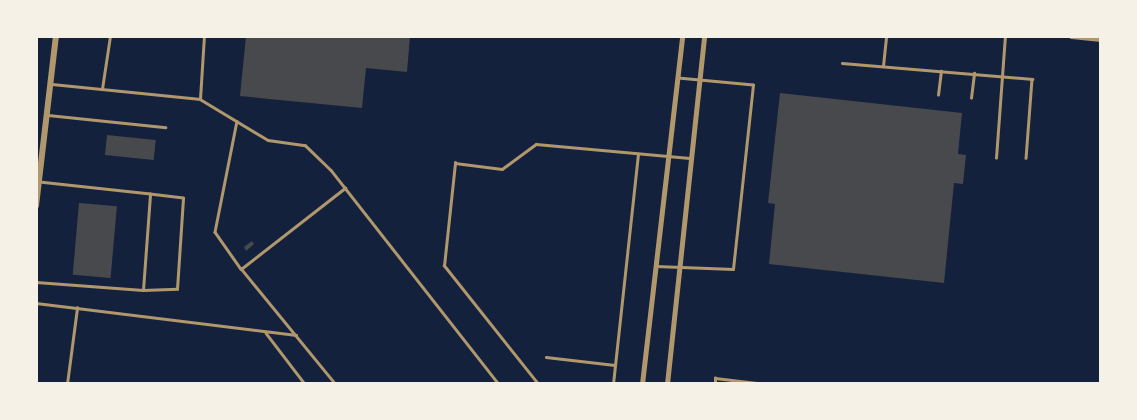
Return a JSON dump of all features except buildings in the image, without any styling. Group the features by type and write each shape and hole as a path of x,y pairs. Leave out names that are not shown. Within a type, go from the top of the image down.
{"street":[{"path":"36,206 56,36"},
{"path":"642,384 682,36"},
{"path":"667,384 677,270 704,36"},
{"path":"1072,36 1101,39"}],"lane":[{"path":"102,90 110,36"},
{"path":"200,100 204,36"},
{"path":"883,66 886,36"},
{"path":"996,158 1005,36"},
{"path":"842,63 1032,79 1026,158"},
{"path":"938,95 941,71"},
{"path":"971,98 974,73"},
{"path":"655,266 677,270 733,269 753,84 678,78"},
{"path":"50,84 200,100 268,140 305,145 345,187 499,384"},
{"path":"47,115 165,127"},
{"path":"237,121 215,232 240,268 335,384"},
{"path":"538,384 444,266 455,163 502,169 536,144 689,158"},
{"path":"613,384 638,154"},
{"path":"36,282 143,290 177,289 183,207 183,198 39,182"},
{"path":"240,268 345,187"},
{"path":"143,290 150,194"},
{"path":"36,303 266,333 296,335"},
{"path":"67,384 77,308"},
{"path":"266,333 305,384"},
{"path":"546,357 615,364"},
{"path":"715,384 715,378 766,384"}]}
